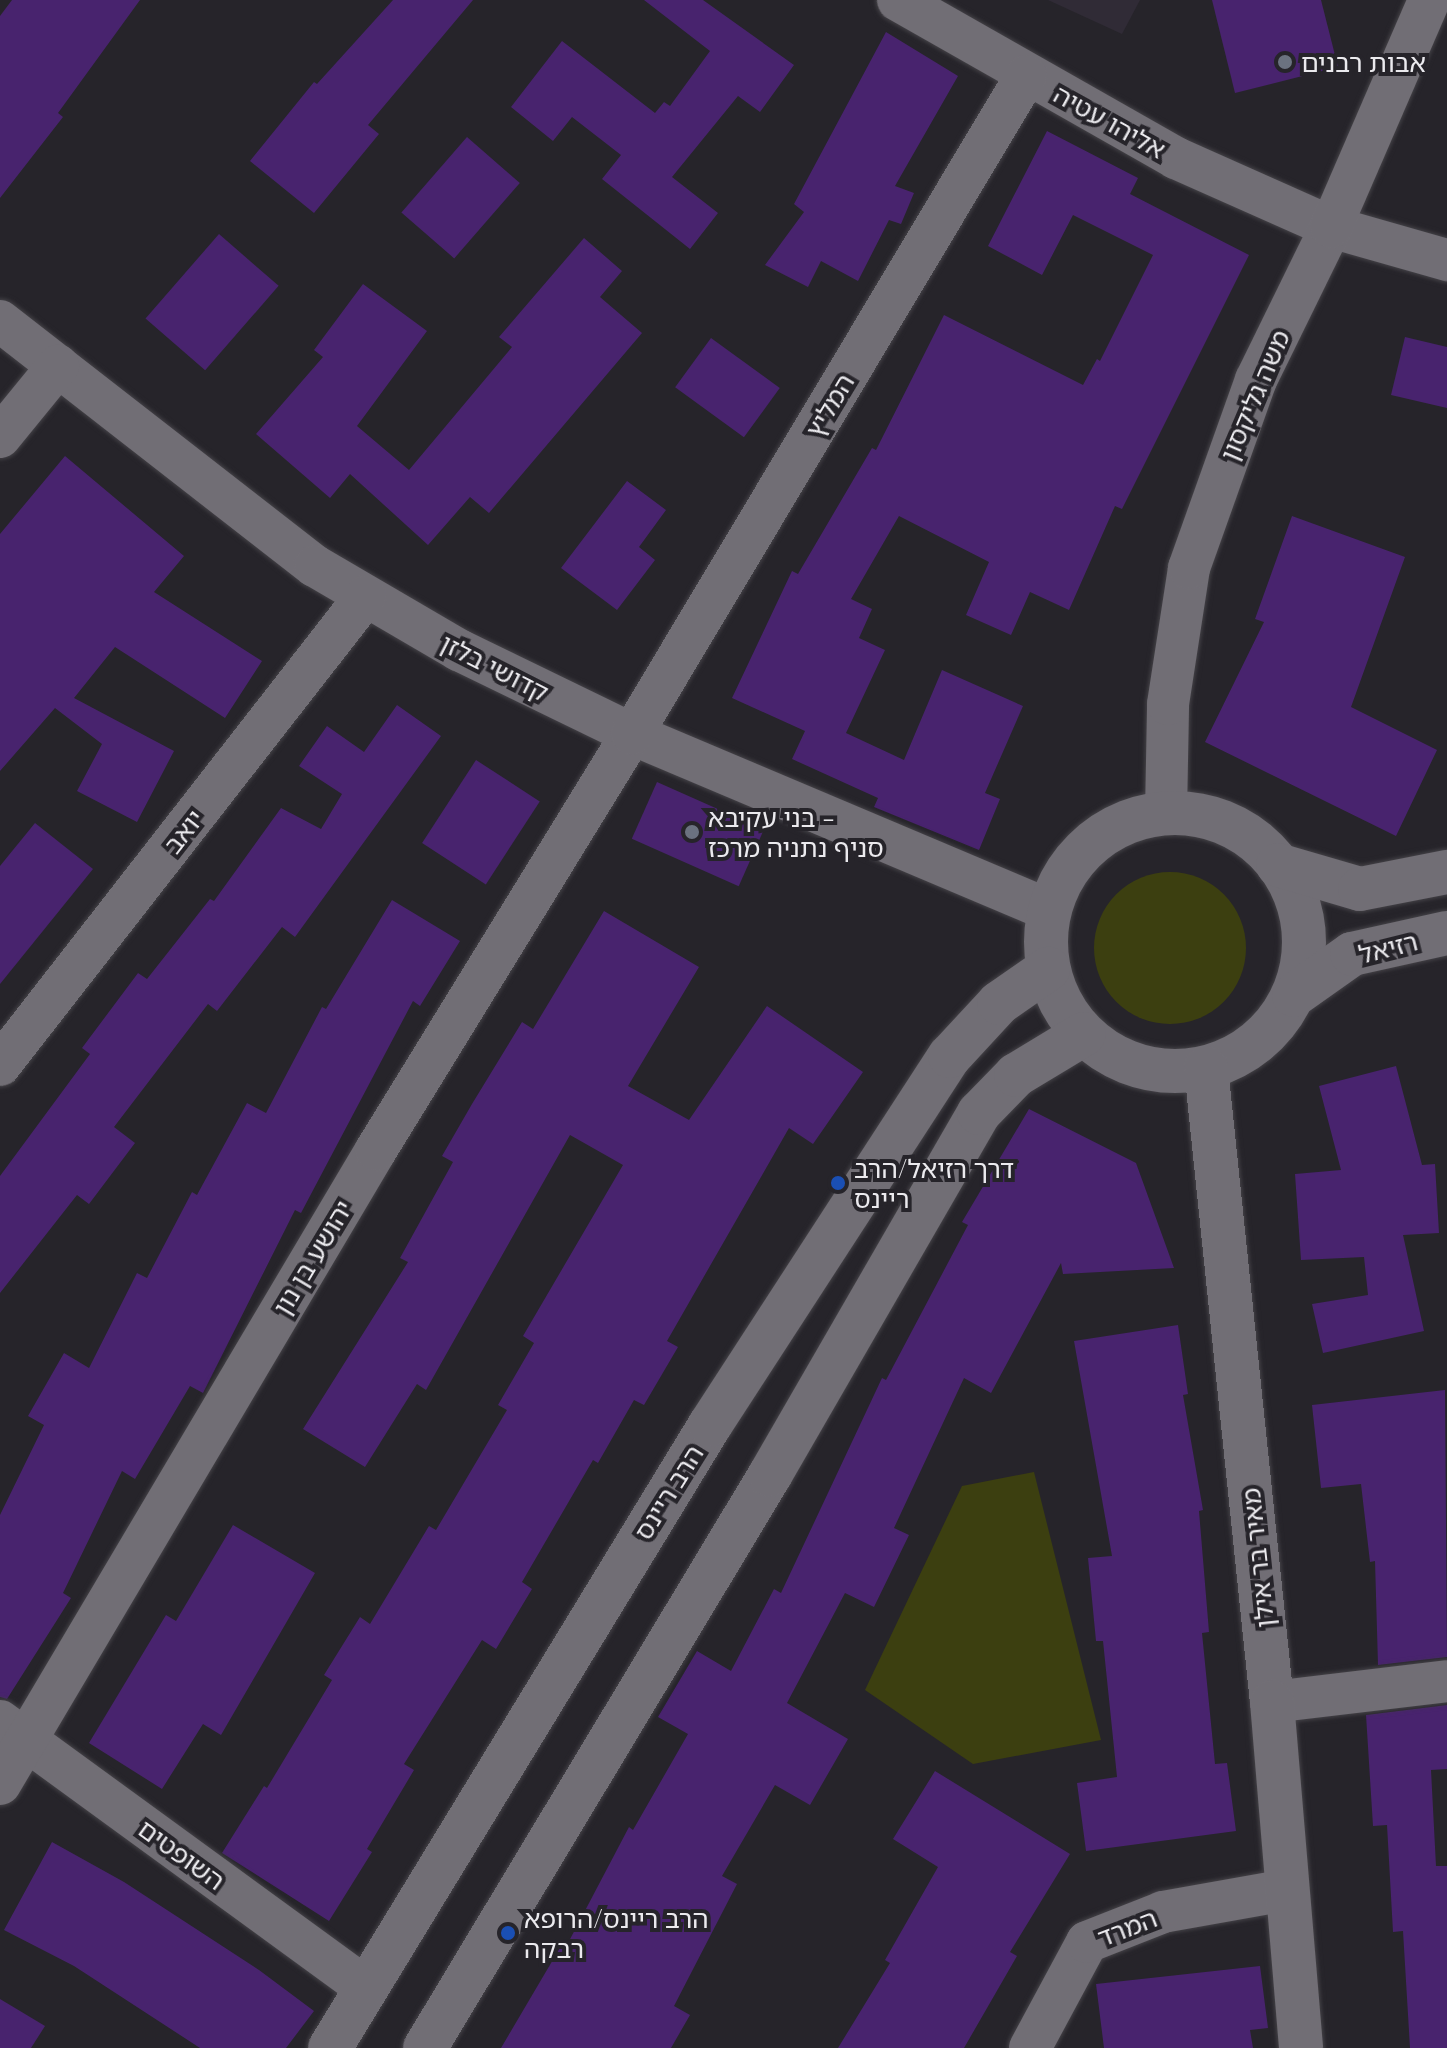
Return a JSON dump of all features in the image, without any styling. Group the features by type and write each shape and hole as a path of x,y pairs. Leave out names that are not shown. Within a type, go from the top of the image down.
{"main road":[{"path":"1166,813 1209,817 1247,835 1278,865 1295,894 1304,928 1303,962 1294,995 1272,1028 1243,1053 1206,1068 1163,1072 1120,1060 1084,1034 1061,1005 1048,969 1045,939 1049,910 1065,872 1091,842 1126,822 1166,813"},
{"path":"1278,865 1360,889 1447,872"},
{"name":"רזיאל","path":"1294,995 1352,954 1447,933"},
{"name":"הרב ריינס","path":"330,2048 710,1425 950,1056 999,1003 1048,969"},
{"path":"425,2048 770,1475 979,1113 1016,1075 1084,1034"},
{"name":"מאיר בר אילן","path":"1206,1068 1272,1702 1301,2048"}],"street":[{"name":"אליהו עטיה","path":"898,0 1026,76 1176,158 1331,227 1447,260"},
{"name":"משה גליקסון","path":"1166,813 1168,704 1189,568 1256,380 1331,227 1429,0"},
{"name":"המליץ","path":"632,734 1026,76"},
{"name":"קדושי בלזן","path":"0,321 315,566 459,650 632,734 1049,910"},
{"path":"0,437 58,366"},
{"name":"יואב","path":"0,1065 365,597"},
{"name":"יהושע בן נון","path":"0,1784 13,1731 632,734"},
{"path":"1272,1702 1447,1681"},
{"name":"השופטים","path":"13,1731 365,1987"},
{"name":"המרד","path":"1030,2048 1087,1942 1163,1912 1286,1890"}],"shaded area":[{"path":"1048,0 1140,0 1122,34"}],"green space":[{"path":"1170,872 1199,877 1224,894 1241,919 1246,948 1241,977 1224,1002 1199,1019 1170,1024 1141,1019 1116,1002 1099,977 1094,948 1099,919 1116,894 1141,877"},
{"path":"1034,1472 1101,1740 973,1764 865,1690 962,1486"}],"building":[{"path":"12,0 140,0 58,113 63,117 0,198 0,16"},
{"path":"393,0 473,0 368,125 379,134 314,213 250,161 314,82 317,84"},
{"path":"644,0 703,0 794,65 760,112 738,96 672,177 718,213 690,249 602,179 621,155 572,117 553,141 511,107 562,41 655,113 664,102 670,106 710,51"},
{"path":"1212,0 1321,0 1338,67 1235,93"},
{"path":"886,32 958,76 895,186 914,193 901,224 889,220 858,281 821,261 808,287 765,265 804,212 794,204"},
{"path":"1047,131 1138,178 1130,194 1249,255 1122,509 1115,506 1069,610 1030,592 1011,635 966,615 989,562 899,516 851,599 872,609 859,638 885,650 846,733 904,760 942,670 1023,706 985,793 1000,799 979,850 874,807 878,798 792,759 805,731 732,698 792,571 798,574 872,448 876,450 944,315 1083,385 1097,359 1100,361 1153,255 1073,215 1042,275 988,246"},
{"path":"467,137 520,183 454,258 401,212"},
{"path":"219,234 279,286 205,370 146,319"},
{"path":"584,238 622,271 600,297 642,333 489,513 470,497 428,545 350,474 330,498 256,434 323,357 314,350 363,284 427,331 357,426 409,470 512,347 499,337"},
{"path":"1405,337 1447,347 1447,408 1391,395"},
{"path":"711,338 780,388 744,437 675,387"},
{"path":"65,456 184,556 154,592 262,661 225,718 115,647 74,698 174,751 137,822 77,791 102,744 55,708 0,771 0,534"},
{"path":"627,481 666,510 639,547 655,560 617,610 561,568"},
{"path":"1292,516 1405,557 1351,707 1437,750 1396,836 1205,742 1264,622 1255,619"},
{"path":"397,705 441,736 295,937 282,927 217,1011 208,1004 114,1127 135,1143 89,1204 77,1195 0,1293 0,1176 90,1054 82,1048 138,973 147,979 210,899 214,901 281,808 321,829 342,794 299,766 327,726 364,752"},
{"path":"476,760 540,801 486,884 422,843"},
{"path":"657,782 764,830 739,886 632,839"},
{"path":"35,823 93,869 0,984 0,866"},
{"path":"392,900 460,941 420,1006 413,1001 301,1213 295,1210 203,1393 190,1386 135,1479 122,1471 63,1593 71,1598 7,1699 0,1697 0,1515 44,1425 28,1416 64,1353 89,1368 137,1273 147,1278 192,1192 197,1195 247,1103 266,1113 322,1007 326,1009"},
{"path":"604,911 699,967 628,1086 689,1120 767,1006 863,1072 813,1144 789,1128 667,1341 678,1347 644,1405 634,1400 598,1463 593,1460 522,1582 532,1589 496,1649 482,1640 404,1764 414,1770 367,1849 372,1852 329,1921 222,1853 264,1786 267,1788 332,1680 324,1675 360,1617 370,1624 429,1526 436,1530 507,1410 498,1405 534,1343 523,1336 623,1165 570,1135 426,1390 417,1384 365,1467 303,1429 408,1262 400,1258 453,1162 442,1156 472,1104 522,1022 533,1029"},
{"path":"1396,1066 1422,1165 1435,1164 1439,1233 1403,1235 1424,1331 1323,1353 1312,1304 1368,1295 1364,1257 1301,1260 1295,1174 1341,1170 1319,1086"},
{"path":"1029,1109 1136,1163 1174,1268 1063,1274 1061,1263 991,1393 964,1378 894,1528 909,1535 874,1607 845,1593 787,1703 848,1739 810,1805 775,1785 722,1876 737,1884 674,2006 690,2015 671,2048 501,2048 564,1941 568,1943 629,1827 633,1830 688,1734 658,1717 697,1651 731,1671 774,1589 781,1593 882,1378 886,1380 968,1225 962,1222"},
{"path":"1178,1325 1188,1394 1183,1395 1203,1510 1199,1511 1209,1632 1202,1633 1215,1764 1227,1763 1236,1831 1086,1851 1077,1783 1117,1777 1103,1641 1096,1641 1088,1558 1112,1556 1074,1341"},
{"path":"1445,1390 1447,1657 1378,1665 1375,1561 1370,1562 1361,1484 1321,1488 1312,1405"},
{"path":"233,1525 315,1573 221,1735 203,1724 162,1789 89,1743 166,1615 176,1621"},
{"path":"1447,1705 1447,1769 1431,1770 1436,1866 1447,1866 1447,2048 1410,2048 1403,1931 1393,1932 1387,1825 1373,1826 1366,1715"},
{"path":"935,1771 1070,1854 1010,1952 1017,1956 964,2048 838,2048 890,1963 885,1960 938,1867 893,1839"},
{"path":"52,1842 124,1882 259,1970 314,2011 286,2048 200,2048 74,1966 4,1930"},
{"path":"1260,1966 1268,2028 1250,2030 1253,2048 1104,2048 1096,1984"},
{"path":"0,1999 45,2026 31,2048 0,2048"}],"place":[{"name":"אבות רבנים","path":"1285,62"},
{"name":"בני עקיבא - סניף נתניה מרכז","path":"692,832"},
{"name":"דרך רזיאל/הרב ריינס","path":"838,1183"},
{"name":"הרב ריינס/הרופא רבקה","path":"508,1933"}]}
